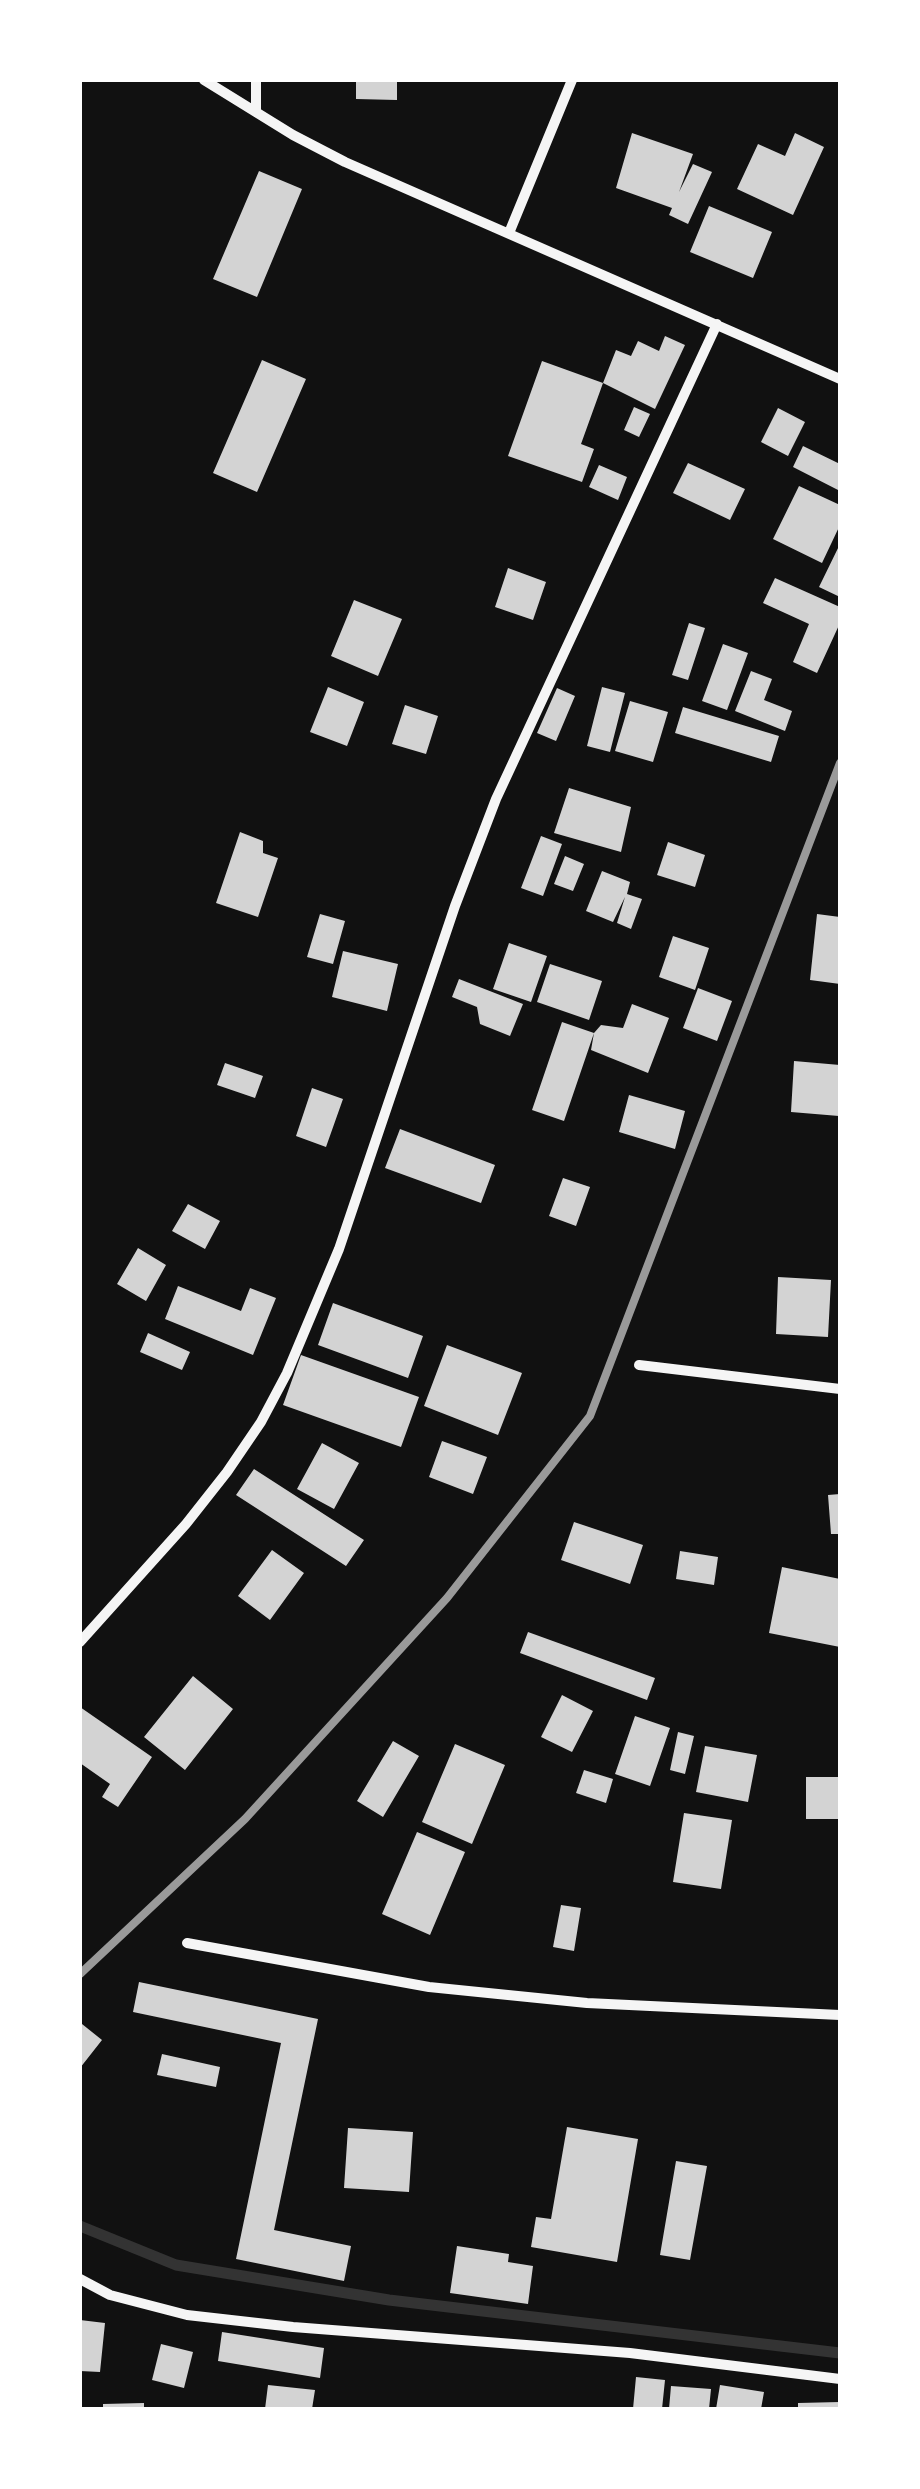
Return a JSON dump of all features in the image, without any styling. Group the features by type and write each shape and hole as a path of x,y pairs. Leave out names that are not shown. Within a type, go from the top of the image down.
{"street":[{"path":"204,80 345,162 840,380"},
{"path":"256,80 256,112"},
{"path":"509,233 572,80"},
{"path":"80,1642 227,1472 262,1422 287,1373 339,1249 455,906 496,798 717,324"},
{"path":"640,1365 840,1389"},
{"path":"187,1943 449,1989 586,2003 840,2015"},
{"path":"80,2279 110,2295 187,2314 293,2327 630,2354 840,2379"}],"building":[{"path":"356,80 397,80 397,100 356,99"},
{"path":"632,133 693,154 679,192 693,164 712,172 688,224 669,215 672,208 616,188"},
{"path":"795,133 824,147 793,215 737,189 758,144 785,156"},
{"path":"259,171 302,189 257,297 213,279"},
{"path":"709,206 772,232 753,278 690,252"},
{"path":"665,336 685,345 655,409 603,383 616,350 631,356 638,341 659,351"},
{"path":"262,360 306,379 257,492 213,473"},
{"path":"542,361 603,383 581,444 594,449 582,482 508,456"},
{"path":"634,407 650,414 639,437 624,430"},
{"path":"778,408 805,422 788,456 761,442"},
{"path":"803,446 840,464 840,491 793,467"},
{"path":"688,463 745,489 730,520 673,493"},
{"path":"599,465 627,477 618,500 589,487"},
{"path":"799,486 840,505 840,525 822,563 773,539"},
{"path":"840,544 840,597 819,587"},
{"path":"508,568 546,582 533,620 495,607"},
{"path":"775,578 840,607 840,623 817,673 793,662 809,624 763,603"},
{"path":"354,600 402,619 378,676 331,656"},
{"path":"689,623 705,628 688,680 672,675"},
{"path":"723,644 748,653 727,710 702,701"},
{"path":"751,671 772,679 764,700 792,711 785,731 735,711"},
{"path":"328,687 364,702 347,746 310,732"},
{"path":"602,687 625,693 610,752 587,746"},
{"path":"557,688 575,696 556,741 537,733"},
{"path":"630,701 668,712 653,762 615,751"},
{"path":"405,705 438,716 426,754 392,744"},
{"path":"683,707 779,736 771,762 675,733"},
{"path":"569,788 631,807 621,852 554,833"},
{"path":"240,832 263,841 263,853 278,858 258,917 216,903"},
{"path":"541,836 562,844 543,896 521,888"},
{"path":"668,842 705,855 695,887 657,875"},
{"path":"565,856 584,864 573,891 554,884"},
{"path":"602,871 630,882 627,894 642,899 631,929 617,923 625,897 613,922 586,911"},
{"path":"320,914 345,921 333,964 307,957"},
{"path":"817,914 840,917 840,984 810,980"},
{"path":"673,936 709,948 695,990 659,977"},
{"path":"509,943 547,956 531,1002 493,989"},
{"path":"343,951 398,964 387,1011 332,997"},
{"path":"550,964 602,981 589,1020 537,1002"},
{"path":"459,979 523,1004 510,1036 480,1024 477,1007 452,997"},
{"path":"698,988 732,1001 717,1041 683,1028"},
{"path":"632,1004 669,1018 648,1073 591,1050 594,1033 601,1025 623,1028"},
{"path":"562,1022 594,1033 564,1121 532,1110"},
{"path":"794,1061 840,1065 839,1116 791,1112"},
{"path":"225,1063 263,1076 255,1098 217,1085"},
{"path":"312,1088 343,1099 326,1147 296,1136"},
{"path":"629,1095 685,1111 675,1149 619,1132"},
{"path":"400,1129 495,1165 481,1203 385,1168"},
{"path":"563,1178 590,1187 576,1226 549,1216"},
{"path":"188,1204 220,1221 205,1249 172,1231"},
{"path":"138,1248 166,1265 146,1301 117,1284"},
{"path":"778,1277 831,1280 828,1337 776,1334"},
{"path":"178,1286 241,1311 250,1288 276,1298 253,1355 165,1319"},
{"path":"333,1303 423,1336 408,1378 318,1345"},
{"path":"148,1333 190,1352 182,1370 140,1352"},
{"path":"447,1345 522,1373 498,1435 424,1406"},
{"path":"301,1355 419,1397 401,1447 283,1405"},
{"path":"442,1441 487,1457 473,1494 429,1477"},
{"path":"322,1443 359,1463 334,1509 297,1489"},
{"path":"254,1469 364,1540 346,1566 236,1495"},
{"path":"840,1494 840,1534 831,1534 828,1495"},
{"path":"574,1522 643,1545 630,1584 561,1560"},
{"path":"272,1550 304,1573 270,1620 238,1596"},
{"path":"680,1551 718,1557 714,1585 676,1579"},
{"path":"782,1567 840,1579 840,1647 769,1633"},
{"path":"528,1632 655,1678 647,1700 520,1653"},
{"path":"193,1676 233,1709 185,1770 144,1737"},
{"path":"562,1695 593,1711 572,1752 541,1737"},
{"path":"80,1707 152,1757 118,1807 102,1797 110,1784 80,1763"},
{"path":"635,1716 670,1728 650,1786 615,1774"},
{"path":"678,1732 694,1736 685,1774 670,1770"},
{"path":"393,1741 419,1756 383,1817 357,1801"},
{"path":"455,1744 505,1765 472,1844 422,1822"},
{"path":"705,1746 757,1755 748,1802 696,1792"},
{"path":"584,1770 613,1779 606,1803 576,1793"},
{"path":"806,1777 840,1777 840,1819 806,1819"},
{"path":"684,1813 732,1820 721,1889 673,1882"},
{"path":"417,1832 465,1852 430,1935 382,1914"},
{"path":"561,1905 581,1908 574,1951 553,1947"},
{"path":"139,1982 318,2019 274,2230 351,2246 344,2281 236,2259 281,2043 133,2012"},
{"path":"82,2024 102,2040 80,2068 80,2027"},
{"path":"162,2054 220,2067 216,2087 157,2075"},
{"path":"567,2127 638,2139 617,2262 531,2247 536,2217 551,2219"},
{"path":"348,2128 413,2132 409,2192 344,2188"},
{"path":"676,2161 707,2166 690,2260 660,2255"},
{"path":"457,2246 509,2254 508,2262 533,2266 528,2304 450,2293"},
{"path":"80,2320 105,2323 100,2372 80,2371"},
{"path":"222,2332 324,2348 320,2378 218,2361"},
{"path":"161,2344 193,2352 184,2388 152,2380"},
{"path":"636,2377 665,2380 662,2409 633,2409"},
{"path":"268,2385 315,2390 312,2409 265,2409"},
{"path":"720,2385 764,2392 761,2409 716,2409"},
{"path":"671,2386 711,2389 709,2409 669,2409"},
{"path":"840,2402 840,2409 798,2409 798,2403"},
{"path":"144,2403 144,2409 103,2409 103,2404"}],"waterway":[{"path":"80,2226 176,2265 389,2300 840,2353"}],"railway":[{"path":"80,1974 245,1819 447,1598 590,1416 840,763"}]}
